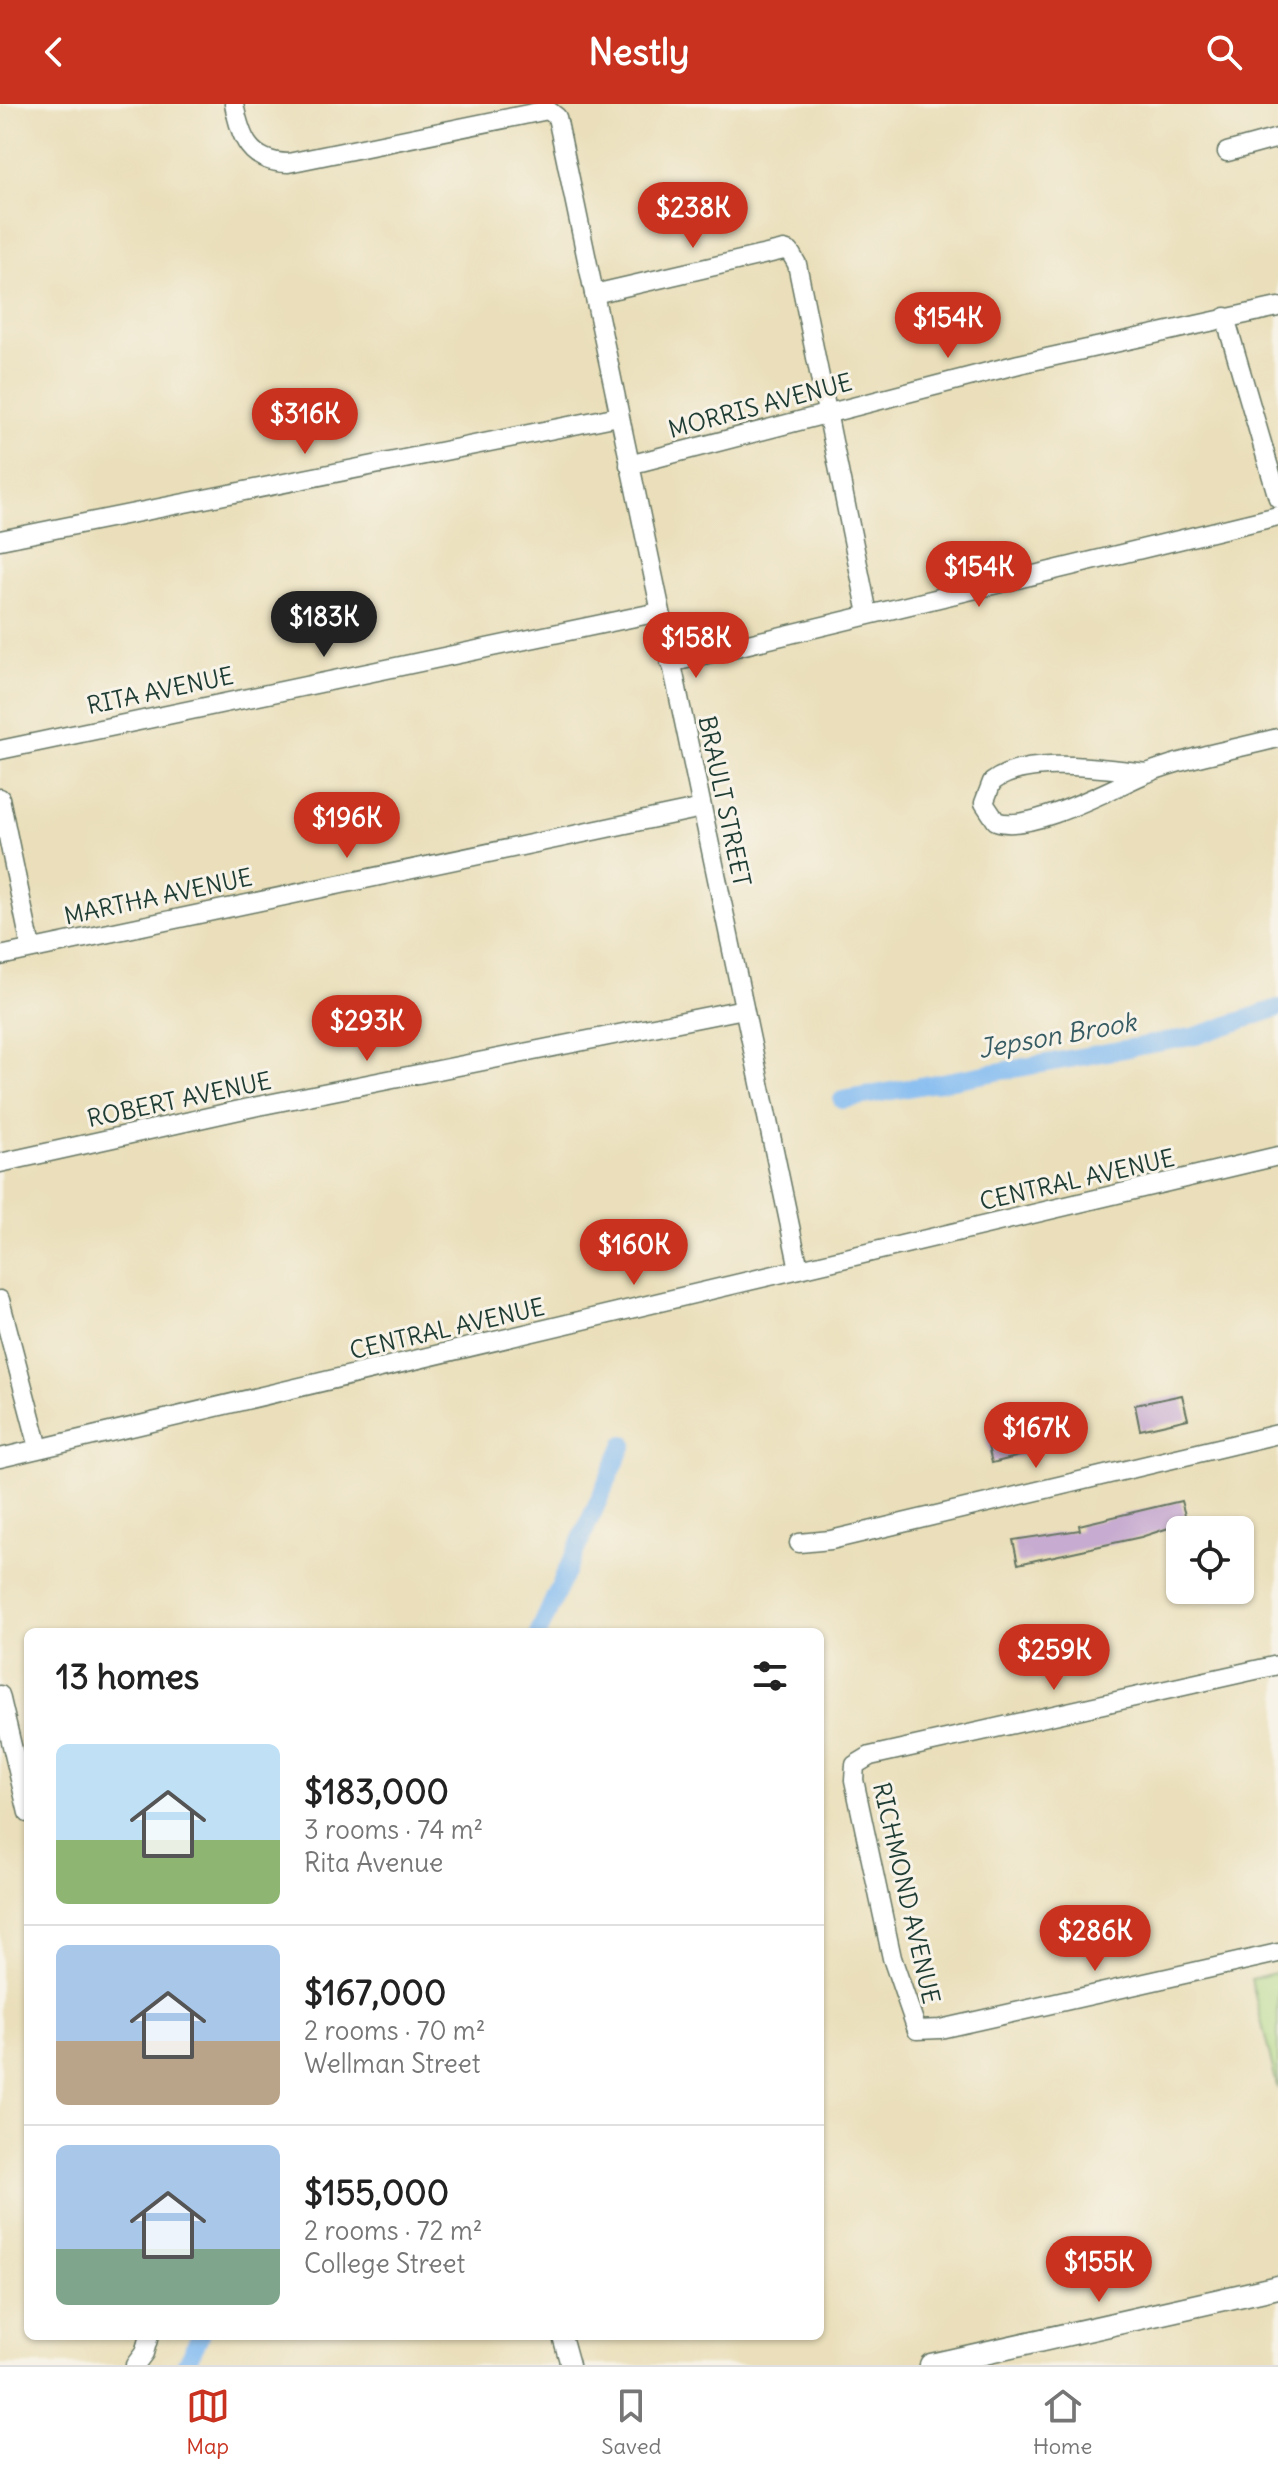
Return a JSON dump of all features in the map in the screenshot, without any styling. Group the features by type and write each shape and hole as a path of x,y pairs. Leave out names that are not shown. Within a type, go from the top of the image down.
{"street":[{"name":"BRAULT STREET","path":"234,104 241,135 258,157 288,163 552,110 557,117 799,1269"},
{"path":"1227,152 1278,138"},
{"path":"594,294 784,250 790,252 797,264 868,614"},
{"name":"MORRIS AVENUE","path":"629,465 827,411 1278,307"},
{"path":"1225,317 1278,498"},
{"path":"0,540 619,416"},
{"path":"670,663 1278,516"},
{"name":"RITA AVENUE","path":"0,750 659,612"},
{"path":"1148,773 1078,767 1022,769 992,782 984,803 996,821 1024,822 1114,790 1148,773 1278,738"},
{"path":"0,798 31,948"},
{"name":"MARTHA AVENUE","path":"0,956 702,808"},
{"name":"ROBERT AVENUE","path":"0,1163 258,1106 744,1009"},
{"name":"CENTRAL AVENUE","path":"0,1458 1278,1156"},
{"path":"0,1300 39,1448"},
{"path":"799,1543 831,1540 1278,1434"},
{"name":"RICHMOND AVENUE","path":"1278,1665 960,1733 870,1756 855,1765 854,1780 892,1958 917,2030 1024,2011 1278,1953"},
{"path":"0,1695 24,1796"},
{"path":"931,2365 1278,2287"},
{"path":"135,2365 144,2353 148,2340"},
{"path":"563,2340 570,2365"}],"green space":[{"path":"1278,1972 1278,2090 1251,1979"}],"building":[{"path":"1182,1395 1188,1419 1140,1430 1135,1405"},
{"path":"1022,1421 1032,1453 992,1463 986,1438 1007,1433 1006,1425"},
{"path":"1181,1501 1185,1516 1166,1516 1166,1529 1141,1537 1018,1564 1013,1540 1080,1530 1079,1525"}],"waterway":[{"name":"Jepson Brook","path":"842,1100 1196,1036 1278,1008"},
{"name":"Jepson Brook","path":"541,1628 624,1444"},
{"name":"Jepson Brook","path":"185,2365 198,2340"}]}
